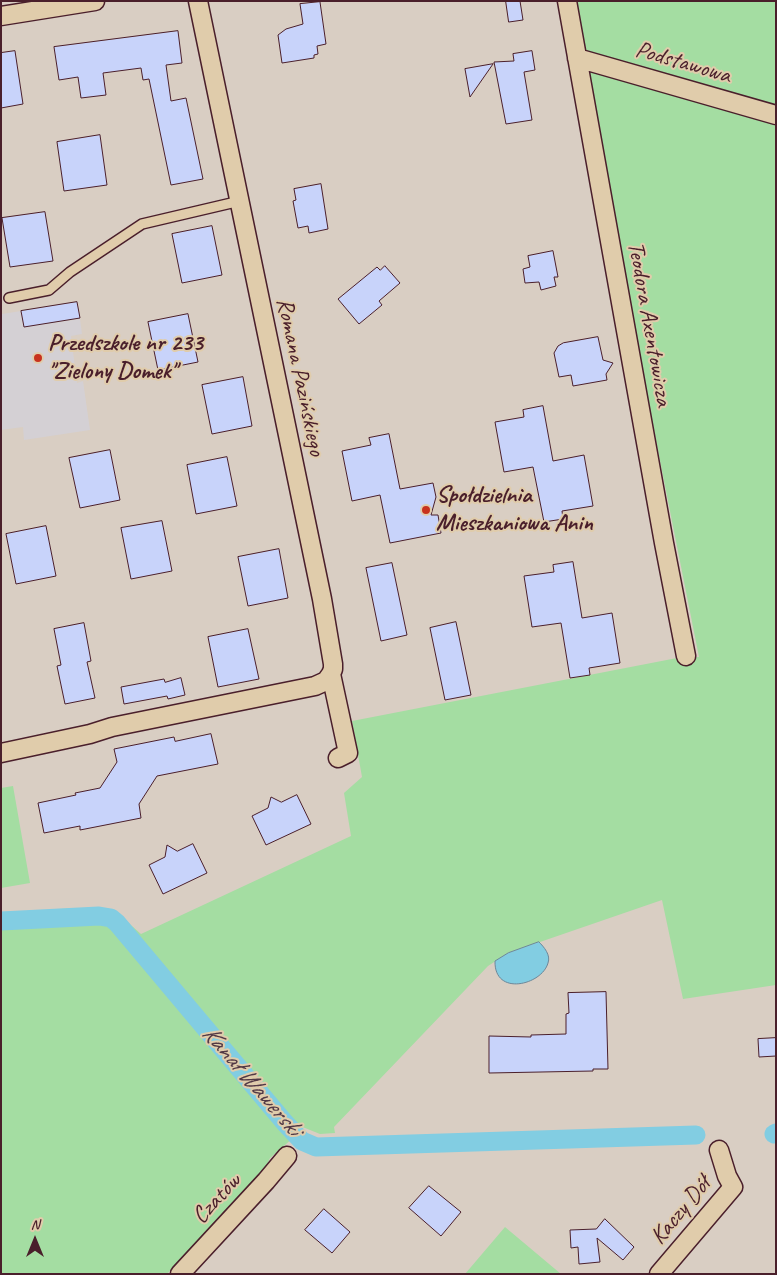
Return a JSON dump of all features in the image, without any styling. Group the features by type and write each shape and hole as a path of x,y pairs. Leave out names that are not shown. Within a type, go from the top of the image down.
{"street":[{"path":"1,16 95,1"},
{"name":"Romana Pazińskiego","path":"198,1 322,599 333,664 331,674 348,753 338,758"},
{"name":"Teodora Axentowicza","path":"567,1 686,656"},
{"name":"Podstawowa","path":"577,58 776,115"},
{"path":"1,753 90,734 112,727 315,686 326,681 331,674"},
{"name":"Kaczy Dół","path":"659,1274 733,1187 726,1176 719,1150"},
{"name":"Czatów","path":"181,1273 287,1156"}],"lane":[{"path":"8,298 49,290 70,272 142,224 240,201"}],"shaded area":[{"name":"Przedszkole nr 233 \"Zielony Domek\"","path":"1,309 2,314 21,311 24,327 80,319 82,334 71,336 77,383 83,381 90,430 24,440 23,427 1,430"}],"green space":[{"path":"577,1 776,1 776,107 729,96 586,51"},
{"path":"589,71 776,121 776,985 683,999 662,900 508,953 488,966 334,1127 335,1133 320,1134 300,1126 293,1138 270,1158 262,1176 167,1274 1,1274 1,925 60,922 57,909 102,908 124,919 141,934 351,836 344,793 362,777 352,721 677,658 699,657 642,370"},
{"path":"13,786 30,883 1,888 1,788"},
{"path":"505,1227 561,1274 465,1274"}],"water":[{"path":"539,942 549,957 544,971 528,982 519,984 502,980 497,972 495,961 508,953"}],"building":[{"path":"506,1 520,1 523,20 509,22"},
{"path":"320,2 326,44 317,46 318,54 314,55 314,58 282,63 278,35 286,29 303,24 300,4"},
{"path":"178,31 182,63 166,65 171,101 186,98 203,179 171,185 149,79 143,80 141,68 103,73 106,95 81,98 78,77 59,80 54,47"},
{"path":"15,51 23,104 1,108 1,53"},
{"path":"532,51 535,70 524,72 532,120 506,124 494,62 514,61 513,54"},
{"path":"493,64 470,97 465,69"},
{"path":"100,135 107,185 64,191 57,142"},
{"path":"321,184 328,229 309,233 308,226 298,228 293,201 296,200 294,189"},
{"path":"45,212 53,261 10,267 2,218"},
{"path":"212,226 222,275 182,283 172,234"},
{"path":"553,251 558,277 554,277 556,286 541,290 539,282 525,283 523,269 530,267 528,256"},
{"path":"385,266 400,283 379,301 382,305 359,324 338,299 377,267 380,270"},
{"path":"77,302 80,318 24,327 21,311"},
{"path":"188,314 198,362 158,370 148,322"},
{"path":"598,337 603,360 613,363 606,374 607,380 573,386 571,375 559,377 554,353 558,346 563,343"},
{"path":"243,377 252,426 212,434 202,385"},
{"path":"543,406 553,461 584,455 593,506 562,511 563,519 544,522 533,467 504,472 495,422 524,417 523,410"},
{"path":"389,434 400,489 433,483 436,497 431,515 438,515 441,533 390,543 380,495 352,501 342,451 371,445 369,438"},
{"path":"110,450 120,500 80,508 69,458"},
{"path":"227,457 237,506 196,514 187,465"},
{"path":"162,521 172,571 131,579 121,528"},
{"path":"46,526 56,576 16,584 6,534"},
{"path":"279,549 288,598 248,606 238,557"},
{"path":"573,562 582,618 612,613 620,663 589,668 590,675 570,678 561,623 532,627 524,576 554,572 553,565"},
{"path":"392,563 407,635 381,641 366,568"},
{"path":"456,622 471,695 445,700 430,628"},
{"path":"84,623 91,661 87,662 95,698 65,704 57,666 61,665 54,629"},
{"path":"248,629 259,679 218,687 208,637"},
{"path":"181,678 185,695 168,699 167,696 124,704 121,687 164,679 165,682"},
{"path":"211,734 218,764 157,776 139,804 141,818 80,830 80,826 44,833 38,803 100,788 117,762 114,749 174,737 175,741"},
{"path":"297,795 311,824 266,845 252,816 268,808 271,797 281,802"},
{"path":"193,844 207,873 163,894 149,865 165,857 167,845 177,851"},
{"path":"606,992 608,1069 489,1073 489,1036 531,1037 531,1035 566,1034 566,1014 569,1013 568,993"},
{"path":"776,1038 776,1056 759,1057 758,1039"},
{"path":"429,1186 461,1212 441,1236 409,1208"},
{"path":"324,1209 350,1232 332,1253 305,1230"},
{"path":"605,1219 634,1247 623,1260 597,1238 600,1262 579,1264 578,1247 571,1248 570,1230 596,1229"}],"waterway":[{"name":"Kanał Wawerski","path":"1,921 99,916 111,918 285,1123 302,1141 316,1147 696,1135"}],"place":[{"name":"Przedszkole nr 233 \"Zielony Domek\"","path":"38,358"},
{"name":"Społdzielnia Mieszkaniowa Anin","path":"426,510"}]}
